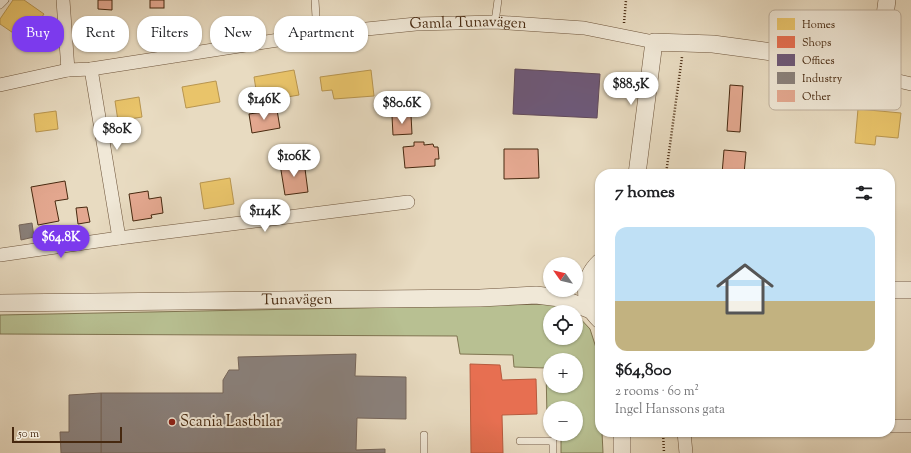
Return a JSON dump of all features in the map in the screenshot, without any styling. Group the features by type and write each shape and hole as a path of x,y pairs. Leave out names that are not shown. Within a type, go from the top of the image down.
{"street":[{"path":"63,0 68,70"},
{"path":"886,10 887,0"},
{"name":"Gamla Tunavägen","path":"368,29 416,24 495,22 584,28 654,42 713,44 769,52"},
{"name":"Gamla Tunavägen","path":"0,84 68,70 91,69 274,41"},
{"path":"637,169 654,42"},
{"path":"91,69 119,238"},
{"name":"Gamla Tunavägen","path":"901,82 911,84"},
{"path":"0,255 119,238 408,202"},
{"path":"583,272 595,266"},
{"path":"595,268 588,278 586,288 587,300 595,314"},
{"name":"Tunavägen","path":"0,293 490,292 543,285"},
{"path":"895,290 911,290"},
{"name":"Tunavägen","path":"0,303 480,298 536,295 560,298 595,317"},
{"path":"895,426 911,426"},
{"path":"622,437 622,453"},
{"path":"684,437 686,453"}],"lane":[{"path":"0,5 5,0"},
{"path":"316,0 316,16"},
{"path":"495,22 498,0"},
{"path":"424,435 424,453"},
{"path":"520,441 553,441 552,453"}],"path":[{"path":"622,36 626,0"},
{"path":"667,169 684,44"},
{"path":"663,437 664,453"}],"green space":[{"path":"551,304 554,305 543,305 543,345 583,345 583,322 590,329 595,345 595,437 602,437 603,453 561,453 561,441 583,441 583,401 547,401 546,393 583,393 583,353 543,353 543,368 514,367 513,355 460,354 457,336 0,334 0,315"}],"building: Homes":[{"path":"13,0 24,0 44,14 43,16 12,16 12,32 0,24 0,19"},
{"path":"294,70 299,95 258,102 254,77"},
{"path":"371,70 374,96 334,99 332,90 322,91 320,77"},
{"path":"216,81 220,102 186,108 182,87"},
{"path":"139,97 142,117 118,121 115,101"},
{"path":"858,110 901,113 898,138 876,136 875,145 855,143"},
{"path":"56,111 58,129 36,132 34,114"},
{"path":"230,178 234,204 204,209 200,183"}],"building: Shops":[{"path":"470,364 500,365 502,380 536,379 537,414 502,415 503,453 471,453"}],"building: Offices":[{"path":"515,69 600,74 597,118 513,114"}],"building: Industry":[{"path":"32,223 34,237 21,240 19,225"},
{"path":"356,354 355,376 406,377 406,419 357,418 356,450 385,449 385,453 101,453 101,393 223,393 223,380 229,370 239,370 238,357"},
{"path":"101,393 101,453 61,453 60,432 69,432 69,395"}],"building: Other":[{"path":"98,0 112,0 112,10 98,9"},
{"path":"150,0 164,0 164,8 150,8"},
{"path":"730,85 743,86 740,132 727,131"},
{"path":"277,110 280,128 252,133 249,114"},
{"path":"411,115 412,134 393,135 392,116"},
{"path":"414,142 424,142 424,145 433,144 434,147 438,147 439,159 435,159 435,166 405,168 403,147 414,146"},
{"path":"504,149 538,149 539,178 504,179"},
{"path":"724,150 746,152 744,169 722,169"},
{"path":"304,161 308,192 285,195 280,164"},
{"path":"65,181 68,199 55,201 59,221 38,225 31,187"},
{"path":"148,191 149,199 161,197 163,213 151,215 152,218 133,221 129,194"},
{"path":"87,207 90,222 78,224 76,208"}],"place":[{"name":"Scania Lastbilar","path":"172,422"}]}
